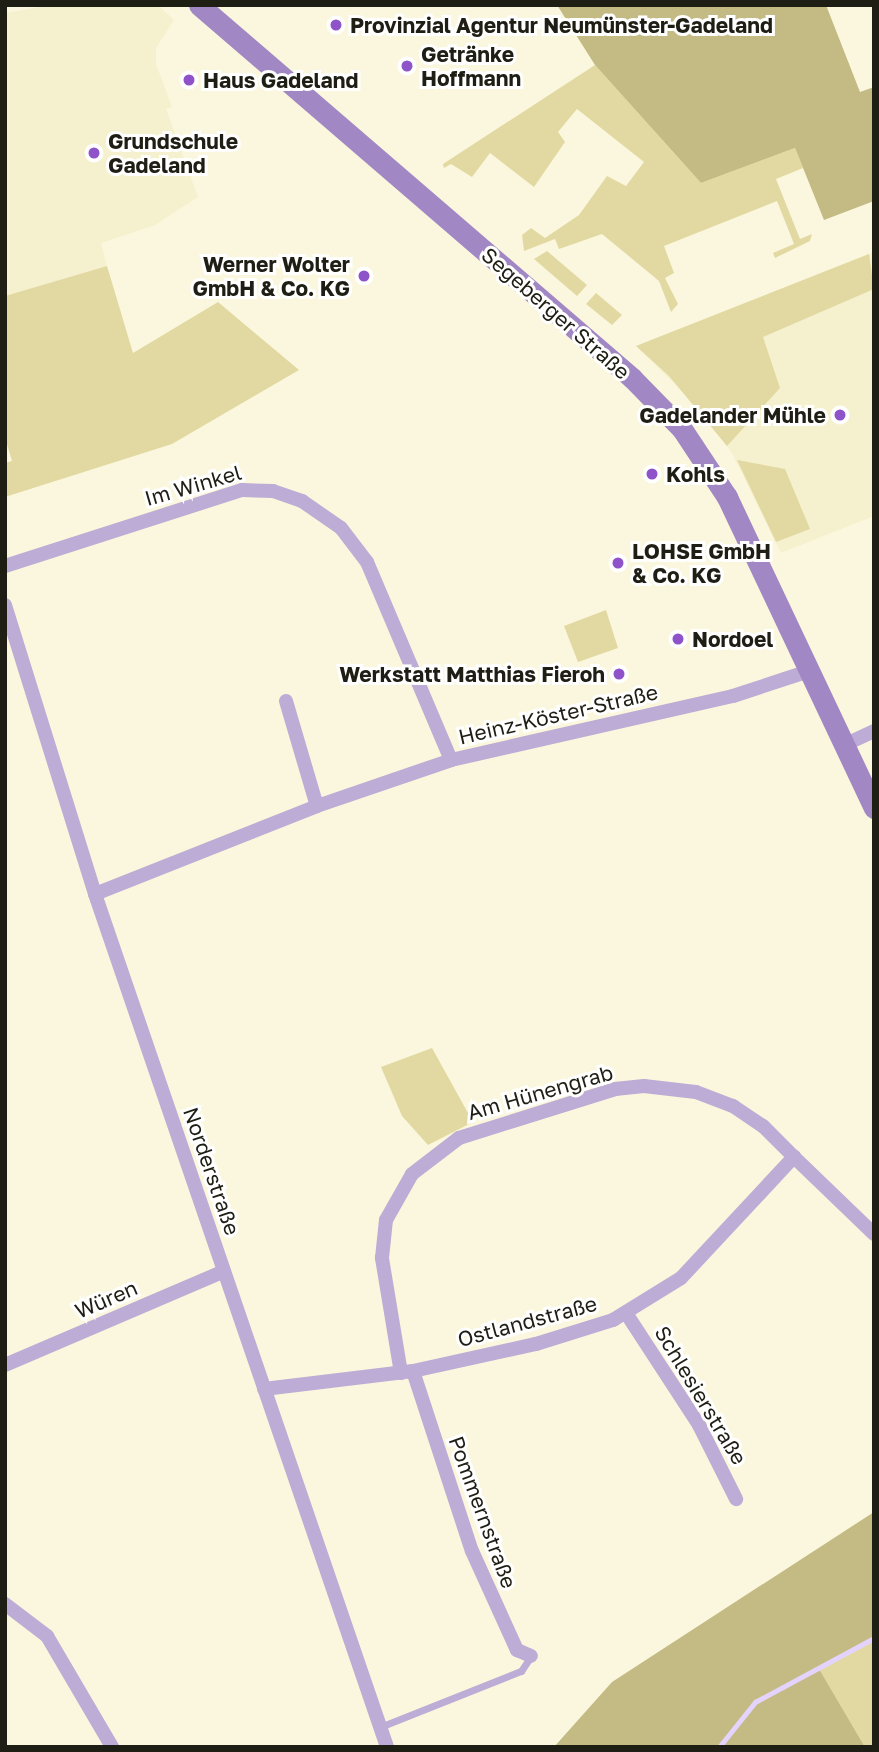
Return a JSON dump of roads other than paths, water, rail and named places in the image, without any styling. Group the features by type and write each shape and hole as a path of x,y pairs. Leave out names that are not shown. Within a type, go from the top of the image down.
{"main road":[{"name":"Segeberger Straße","path":"199,5 656,401 709,465 727,497 874,808"}],"street":[{"name":"Im Winkel","path":"5,566 242,490 287,494 329,518 360,550 451,760"},
{"name":"Norderstraße","path":"5,605 95,894 387,1747"},
{"name":"Heinz-Köster-Straße","path":"95,894 317,806 451,760 733,696 809,671"},
{"path":"286,701 317,806"},
{"path":"844,745 874,731"},
{"name":"Am Hünengrab","path":"407,1372 382,1258 386,1220 412,1174 459,1138 615,1089 673,1087 696,1091 741,1111 794,1157"},
{"path":"794,1157 874,1234"},
{"name":"Ostlandstraße","path":"264,1389 407,1372 565,1336 626,1313 681,1278 705,1256 794,1157"},
{"name":"Würen","path":"5,1365 224,1271"},
{"name":"Schlesierstraße","path":"626,1313 699,1425 736,1499"},
{"name":"Pommernstraße","path":"407,1372 472,1551 517,1650 531,1656"},
{"path":"5,1604 47,1636 111,1746"}],"lane":[{"path":"380,1727 521,1671 531,1656"}],"waterway":[{"path":"719,1747 755,1702 874,1638"}],"place":[{"name":"Provinzial Agentur Neumünster-Gadeland","path":"336,25"},
{"name":"Getränke Hoffmann","path":"407,66"},
{"name":"Haus Gadeland","path":"189,80"},
{"name":"Grundschule Gadeland","path":"94,153"},
{"name":"Werner Wolter GmbH & Co. KG","path":"364,276"},
{"name":"Gadelander Mühle","path":"840,415"},
{"name":"Kohls","path":"652,474"},
{"name":"LOHSE GmbH & Co. KG","path":"618,563"},
{"name":"Nordoel","path":"678,639"},
{"name":"Werkstatt Matthias Fieroh","path":"619,674"}]}
